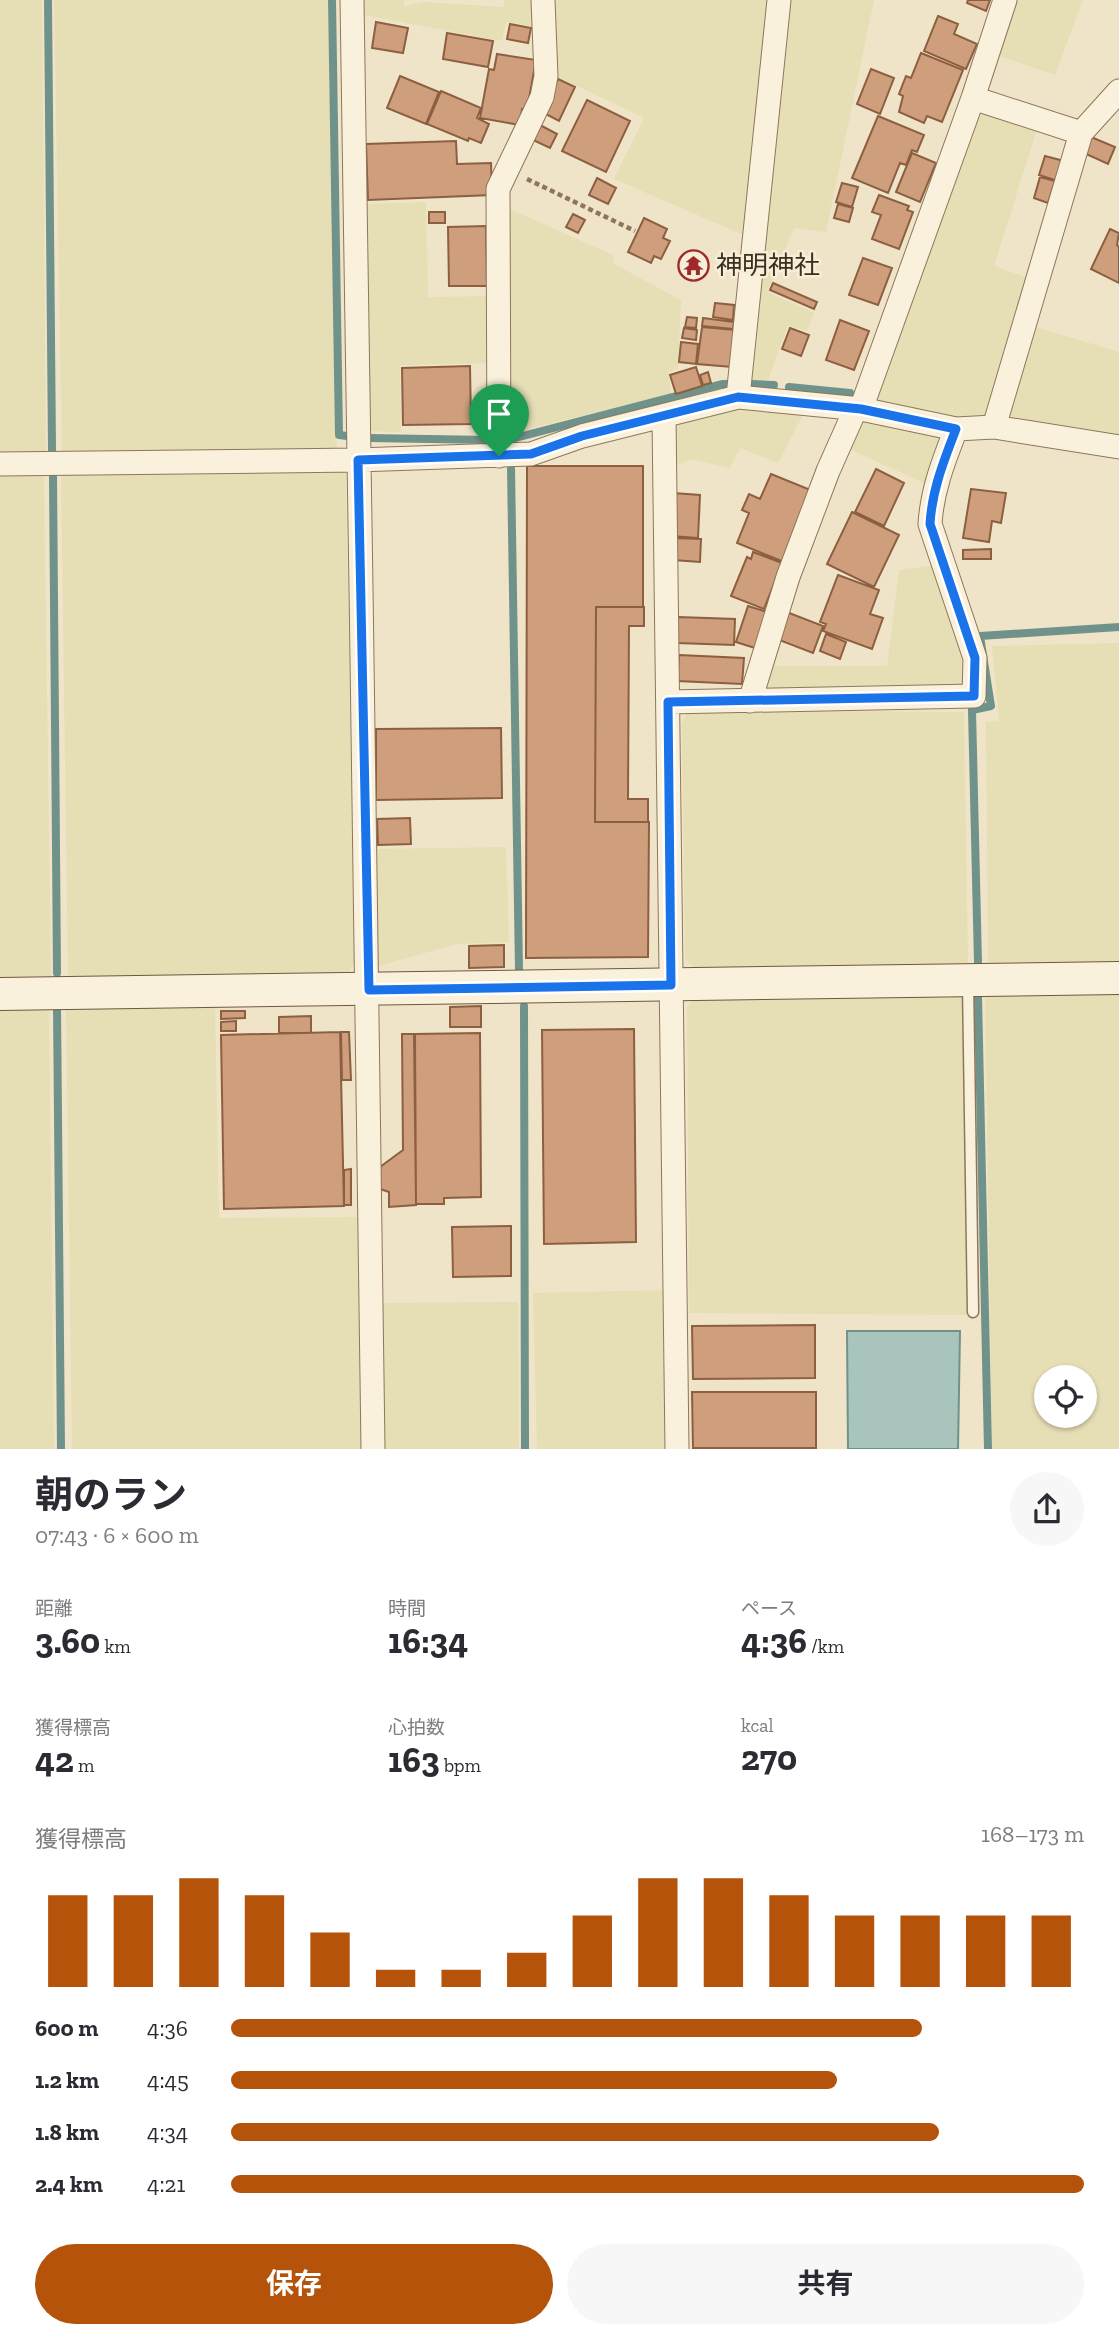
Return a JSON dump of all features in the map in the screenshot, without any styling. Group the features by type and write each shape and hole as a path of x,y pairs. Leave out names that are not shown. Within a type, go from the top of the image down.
{"street":[{"path":"352,0 369,990 373,1449"},
{"path":"499,456 498,189 542,97 546,76 542,0"},
{"path":"738,397 779,0"},
{"path":"750,701 788,577 828,471 858,409 973,99 1005,0"},
{"path":"994,427 1081,133 1119,90"},
{"path":"973,99 1081,133"},
{"path":"0,464 358,460 531,454 582,436 738,397 858,409 956,429 994,427 1119,447"},
{"path":"664,417 677,1449"},
{"path":"668,702 974,696 975,658 930,524 931,503 938,477 956,429"},
{"path":"0,994 1119,978"}],"lane":[{"path":"968,981 973,1312"}],"path":[{"path":"507,169 635,231"}],"shaded area":[{"path":"0,0 42,0 46,454 0,455"},
{"path":"54,0 328,0 337,449 62,454"},
{"path":"363,0 404,0 404,6 424,2 504,7 504,0 536,0 538,27 506,22 502,41 364,15"},
{"path":"547,0 771,0 746,236 614,179 644,118 550,73"},
{"path":"786,0 874,0 826,232 794,228 767,292 814,313 807,331 788,325 768,380 750,380"},
{"path":"1018,0 1083,0 1055,75 999,56"},
{"path":"993,112 1038,126 994,266 1031,279 988,414 978,421 888,407 877,397 976,114"},
{"path":"426,202 428,297 493,296 494,363 400,365 401,432 366,431 365,204"},
{"path":"505,207 613,255 614,264 681,300 678,369 668,372 671,394 507,434"},
{"path":"1033,326 1119,352 1119,438 1011,423 1006,416"},
{"path":"736,407 804,413 778,463 740,448 730,468 691,459 671,468 672,425"},
{"path":"860,422 937,435 940,444 926,484 845,447"},
{"path":"338,469 346,475 354,964 346,977 68,979 61,474"},
{"path":"0,475 44,475 51,979 0,980"},
{"path":"938,565 968,663 964,687 758,689 767,666 887,666 899,570"},
{"path":"1119,643 1119,964 988,966 986,722 999,721 992,646"},
{"path":"689,710 964,712 968,966 697,970 685,959 682,722"},
{"path":"506,847 509,942 457,944 375,967 373,849"},
{"path":"1119,993 1119,1449 992,1449 985,994"},
{"path":"962,995 969,1315 689,1313 687,1007 696,998"},
{"path":"215,1007 219,1218 361,1217 363,1449 72,1449 66,1009"},
{"path":"49,1009 54,1449 0,1449 0,1010"},
{"path":"670,1290 670,1449 537,1449 533,1293"},
{"path":"518,1302 519,1449 381,1449 378,1303"}],"water":[{"path":"847,1331 960,1331 958,1449 848,1449"}],"building":[{"path":"968,0 990,0 986,11 967,3"},
{"path":"938,16 958,24 954,34 977,44 966,69 924,51"},
{"path":"376,22 408,28 403,53 372,48"},
{"path":"510,24 531,28 528,43 507,39"},
{"path":"447,33 493,41 488,67 443,59"},
{"path":"921,53 963,70 942,122 927,116 924,123 899,112 903,96 899,94 906,76 911,78"},
{"path":"497,54 536,60 527,110 522,109 520,125 480,118 489,69 494,70"},
{"path":"871,69 894,78 880,114 857,104"},
{"path":"400,76 439,92 426,124 387,108"},
{"path":"558,79 575,87 559,121 542,112"},
{"path":"441,91 481,108 477,118 489,124 481,143 469,138 468,141 427,124"},
{"path":"587,100 630,121 606,172 562,151"},
{"path":"878,116 924,135 917,152 912,150 906,165 900,163 888,193 852,178"},
{"path":"538,124 557,134 550,148 531,139"},
{"path":"1091,137 1115,147 1108,164 1084,153"},
{"path":"456,141 457,164 491,163 492,195 368,200 366,144"},
{"path":"912,153 936,163 920,202 896,192"},
{"path":"1045,156 1064,161 1058,181 1039,175"},
{"path":"1040,177 1055,181 1048,203 1034,198"},
{"path":"597,178 616,188 608,204 589,195"},
{"path":"842,183 858,187 852,207 836,202"},
{"path":"879,195 909,206 907,210 913,212 899,249 872,239 881,215 872,212"},
{"path":"838,204 853,208 849,222 834,218"},
{"path":"429,212 445,212 445,223 429,223"},
{"path":"573,214 585,220 578,233 566,227"},
{"path":"644,218 667,229 663,238 670,241 661,259 654,256 651,263 628,252"},
{"path":"486,226 487,286 449,286 448,227"},
{"path":"1110,229 1119,233 1119,283 1091,269"},
{"name":"神明神社","path":"691,251 705,258 695,278 681,272"},
{"path":"863,258 892,268 878,305 849,295"},
{"path":"773,283 817,302 814,309 770,290"},
{"path":"715,303 734,305 733,320 713,317"},
{"path":"687,317 697,318 696,328 685,327"},
{"path":"703,318 734,322 733,329 702,326"},
{"path":"840,320 869,331 854,370 826,360"},
{"path":"702,327 736,330 732,367 697,364"},
{"path":"684,328 697,330 696,340 682,338"},
{"path":"790,328 809,335 801,356 782,349"},
{"path":"681,342 698,344 696,364 679,362"},
{"path":"470,366 471,424 403,425 402,368"},
{"path":"696,367 702,386 676,394 670,375"},
{"path":"708,372 711,383 703,385 700,375"},
{"path":"527,466 643,466 643,607 596,607 595,822 649,822 648,957 526,958"},
{"path":"876,469 904,483 884,526 855,512"},
{"path":"771,474 813,491 784,562 737,543 749,513 742,510 749,494 760,499"},
{"path":"971,489 1006,493 1001,523 992,521 989,542 963,538"},
{"path":"673,493 700,495 698,538 671,536"},
{"path":"852,512 899,535 874,587 827,564"},
{"path":"673,538 701,539 700,562 673,560"},
{"path":"991,549 991,559 963,559 963,550"},
{"path":"753,552 782,563 764,609 731,596 747,557 751,559"},
{"path":"838,575 879,590 870,614 883,618 872,649 823,631 826,624 820,622"},
{"path":"748,606 767,612 755,648 736,642"},
{"path":"596,607 644,607 644,626 629,626 628,799 648,799 648,822 595,822"},
{"path":"784,611 823,626 813,653 774,638"},
{"path":"678,617 735,619 734,645 677,643"},
{"path":"826,634 846,642 840,659 820,651"},
{"path":"679,655 744,658 742,684 677,681"},
{"path":"501,728 502,798 376,800 376,729"},
{"path":"410,818 411,844 378,845 377,819"},
{"path":"504,945 504,967 469,968 469,946"},
{"path":"481,1006 481,1027 450,1027 450,1007"},
{"path":"221,1011 245,1011 245,1018 221,1019"},
{"path":"311,1016 311,1033 279,1033 279,1017"},
{"path":"236,1021 236,1031 221,1031 221,1022"},
{"path":"634,1029 636,1242 544,1244 542,1030"},
{"path":"340,1032 344,1206 224,1209 221,1035"},
{"path":"341,1032 349,1032 351,1080 342,1080"},
{"path":"480,1033 481,1197 444,1198 444,1204 416,1204 415,1034"},
{"path":"402,1034 414,1034 416,1205 389,1207 389,1192 380,1189 380,1167 403,1150"},
{"path":"351,1169 351,1205 344,1205 344,1170"},
{"path":"511,1226 511,1276 453,1277 452,1227"},
{"path":"815,1325 815,1378 693,1379 692,1326"},
{"path":"692,1392 816,1392 816,1448 693,1448"}],"waterway":[{"path":"48,0 52,450"},
{"path":"332,0 339,435 347,436"},
{"path":"508,440 722,384 731,384"},
{"path":"752,384 774,385"},
{"path":"789,387 850,393"},
{"path":"368,438 490,440"},
{"path":"511,468 519,970"},
{"path":"53,476 57,973"},
{"path":"978,963 972,710 991,706 980,636 1119,627"},
{"path":"978,996 988,1449"},
{"path":"57,1006 61,1449"},
{"path":"524,1006 525,1449"}],"place":[{"name":"神明神社","path":"693,265"}],"route":[{"path":"738,397 861,409 956,429 938,477 931,503 930,524 975,658 974,696 668,702 671,985 369,990 358,460 499,456 531,454 582,436 738,397"}]}
